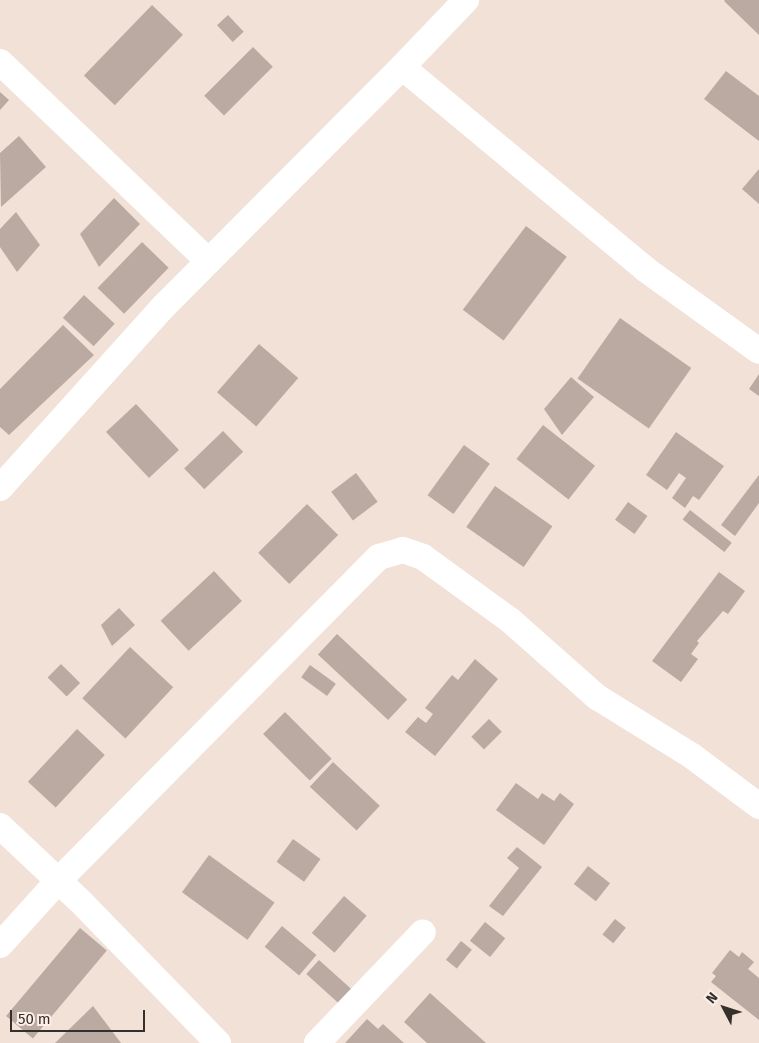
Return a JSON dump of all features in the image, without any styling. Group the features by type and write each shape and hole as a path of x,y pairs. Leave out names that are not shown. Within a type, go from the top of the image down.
{"street":[{"path":"1,486 208,260 402,67 466,0"},
{"path":"0,62 208,260"},
{"path":"402,67 645,269 759,351"},
{"path":"0,945 58,881 379,557 403,550 423,557 511,621 597,697 692,756 759,806"},
{"path":"0,826 58,881 218,1043"},
{"path":"317,1043 422,932"}],"building":[{"path":"759,0 759,35 724,1"},
{"path":"152,5 183,35 115,105 84,75"},
{"path":"228,15 244,32 233,42 217,25"},
{"path":"253,47 273,67 224,116 204,96"},
{"path":"726,71 759,96 759,141 704,99"},
{"path":"0,92 9,100 0,110"},
{"path":"19,136 46,167 1,207 0,153"},
{"path":"759,169 759,204 742,189"},
{"path":"114,198 140,224 99,267 80,234"},
{"path":"16,212 40,245 17,272 0,247 0,229"},
{"path":"526,226 567,257 504,341 463,310"},
{"path":"142,242 169,268 124,314 98,288"},
{"path":"84,295 115,324 94,346 63,318"},
{"path":"620,318 691,368 649,429 578,379"},
{"path":"63,325 94,355 9,435 0,427 0,389"},
{"path":"259,344 298,378 256,426 217,392"},
{"path":"759,374 759,396 749,389"},
{"path":"571,377 594,397 562,435 544,409"},
{"path":"136,404 179,450 149,478 106,432"},
{"path":"543,425 595,466 569,500 517,459"},
{"path":"223,431 243,452 204,489 184,469"},
{"path":"676,432 724,466 699,500 693,496 685,508 672,498 686,478 679,473 667,490 646,475"},
{"path":"464,445 490,464 453,514 428,495"},
{"path":"356,473 378,502 353,520 331,492"},
{"path":"759,475 759,503 735,536 721,525"},
{"path":"495,486 552,526 524,567 466,527"},
{"path":"628,502 647,516 634,534 615,520"},
{"path":"307,504 338,535 289,584 258,553"},
{"path":"690,510 732,543 724,552 683,519"},
{"path":"214,571 242,601 189,651 161,621"},
{"path":"719,572 745,591 728,614 723,611 697,641 699,643 691,654 698,659 681,682 652,661"},
{"path":"119,608 135,625 112,646 101,625"},
{"path":"337,634 407,699 388,720 318,654"},
{"path":"130,647 173,687 125,738 82,698"},
{"path":"475,659 498,679 435,756 405,732 418,717 426,723 433,714 425,708 452,675 458,680"},
{"path":"61,664 80,683 67,697 48,677"},
{"path":"310,665 336,684 327,696 301,677"},
{"path":"285,712 332,759 310,781 263,734"},
{"path":"489,719 502,732 484,749 471,737"},
{"path":"77,729 105,755 56,808 28,782"},
{"path":"333,762 380,806 357,831 310,787"},
{"path":"516,783 538,799 542,793 554,801 560,793 574,804 544,845 496,810"},
{"path":"293,839 321,859 304,882 277,862"},
{"path":"517,847 542,867 503,916 489,906 519,868 507,858"},
{"path":"209,855 275,903 247,940 182,892"},
{"path":"588,866 610,883 596,901 574,884"},
{"path":"344,896 367,916 334,953 312,933"},
{"path":"615,919 626,928 613,943 602,935"},
{"path":"485,922 505,938 490,957 470,941"},
{"path":"282,926 316,955 299,976 265,947"},
{"path":"80,928 107,950 33,1039 6,1016"},
{"path":"461,941 472,950 457,968 446,960"},
{"path":"730,950 739,957 742,952 754,962 748,969 759,978 759,1020 711,982 716,976 712,973"},
{"path":"319,960 352,990 340,1004 306,974"},
{"path":"430,993 486,1043 427,1043 404,1022"},
{"path":"93,1006 121,1043 55,1043"},
{"path":"367,1019 378,1029 383,1024 404,1043 345,1043"}]}
